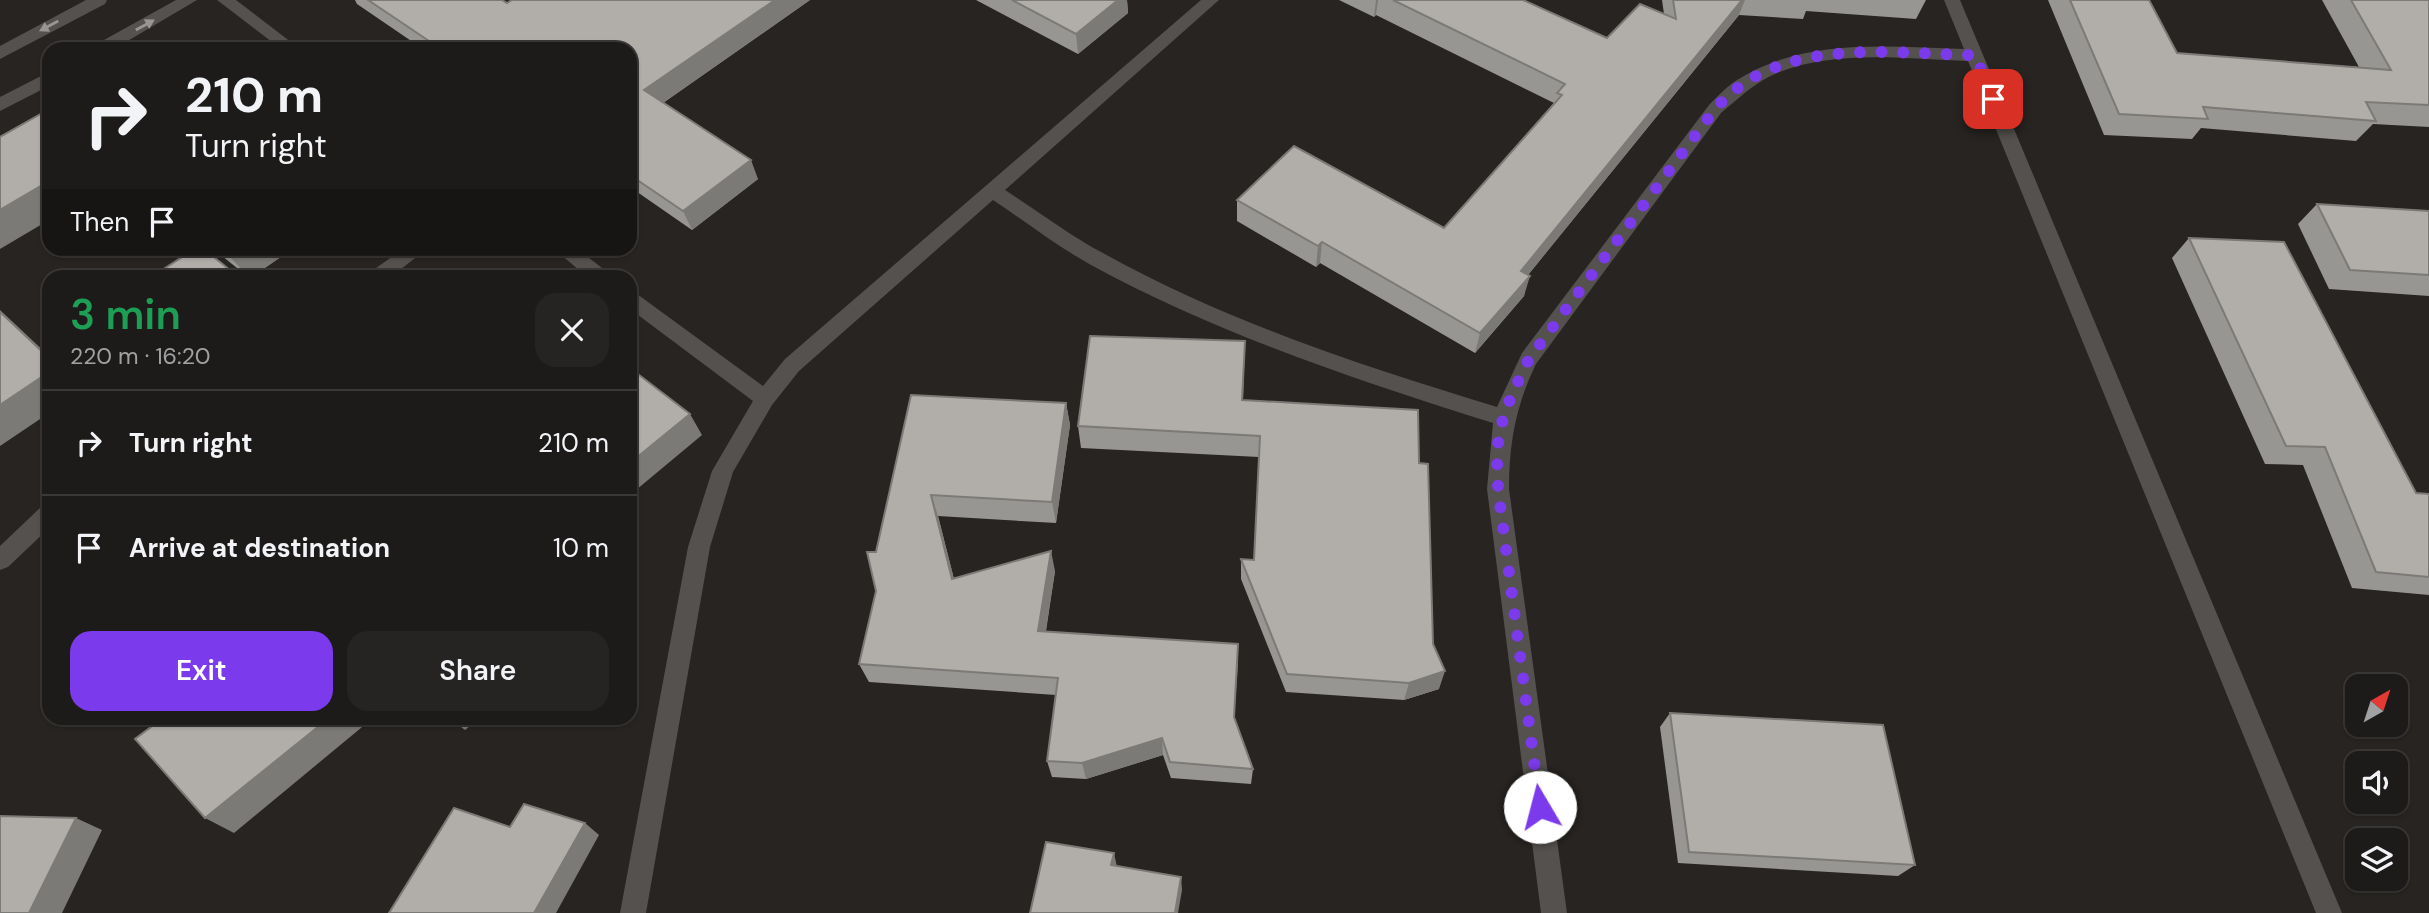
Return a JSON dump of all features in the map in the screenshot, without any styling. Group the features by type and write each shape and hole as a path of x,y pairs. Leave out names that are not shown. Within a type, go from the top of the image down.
{"street":[{"path":"0,53 99,0"},
{"path":"114,42 189,0"},
{"path":"225,0 282,42"},
{"path":"633,913 703,534 723,471 741,436 792,365 1211,0"},
{"path":"1952,0 2329,913"},
{"path":"1554,913 1498,489 1498,444 1514,387 1529,359 1729,93 1767,69 1834,53 1975,55"},
{"path":"0,105 42,82"},
{"path":"992,190 1098,259 1241,328 1363,374 1504,418"},
{"path":"388,270 408,256"},
{"path":"573,256 591,270"},
{"path":"637,304 765,399"},
{"path":"0,560 42,521"}],"building":[{"path":"368,0 502,0 507,3 512,0 775,0 644,90 751,160 683,211 637,180 637,42 431,42"},
{"path":"1012,0 1118,0 1076,34"},
{"path":"1393,0 1523,0 1607,38 1640,4 1676,19 1673,0 1742,0 1521,271 1530,276 1480,333 1322,242 1318,246 1237,200 1294,146 1444,228 1562,95 1557,93 1565,84"},
{"path":"2070,0 2149,0 2177,53 2391,70 2351,0 2429,0 2429,105 2366,102 2376,121 2203,107 2208,119 2119,114"},
{"path":"42,113 42,185 0,210 0,137"},
{"path":"2317,204 2429,211 2429,275 2350,270"},
{"path":"2189,238 2284,242 2416,493 2429,494 2429,577 2376,572 2325,447 2286,446"},
{"path":"184,256 213,256 230,270 162,270"},
{"path":"0,312 42,351 42,377 0,405"},
{"path":"1090,336 1245,341 1242,400 1418,410 1419,463 1428,464 1433,644 1445,671 1409,683 1287,674 1241,559 1254,560 1260,436 1078,426"},
{"path":"637,373 690,414 637,457"},
{"path":"911,395 1066,403 1052,502 931,495 952,579 1051,551 1038,631 1238,644 1234,717 1253,769 1170,762 1162,738 1082,763 1047,761 1058,678 859,664 876,591 867,552 876,552"},
{"path":"1670,713 1883,725 1915,865 1689,852"},
{"path":"154,725 320,725 205,818 135,739"},
{"path":"524,804 585,823 534,913 389,913 454,808 510,827"},
{"path":"0,816 76,818 29,913 0,913"},
{"path":"1046,842 1114,853 1111,865 1181,877 1175,913 1030,913"}],"route":[{"path":"1540,807 1498,489 1498,444 1504,418 1514,387 1529,359 1715,109 1729,93 1746,80 1788,62 1834,53 1975,55 1993,99"}]}
